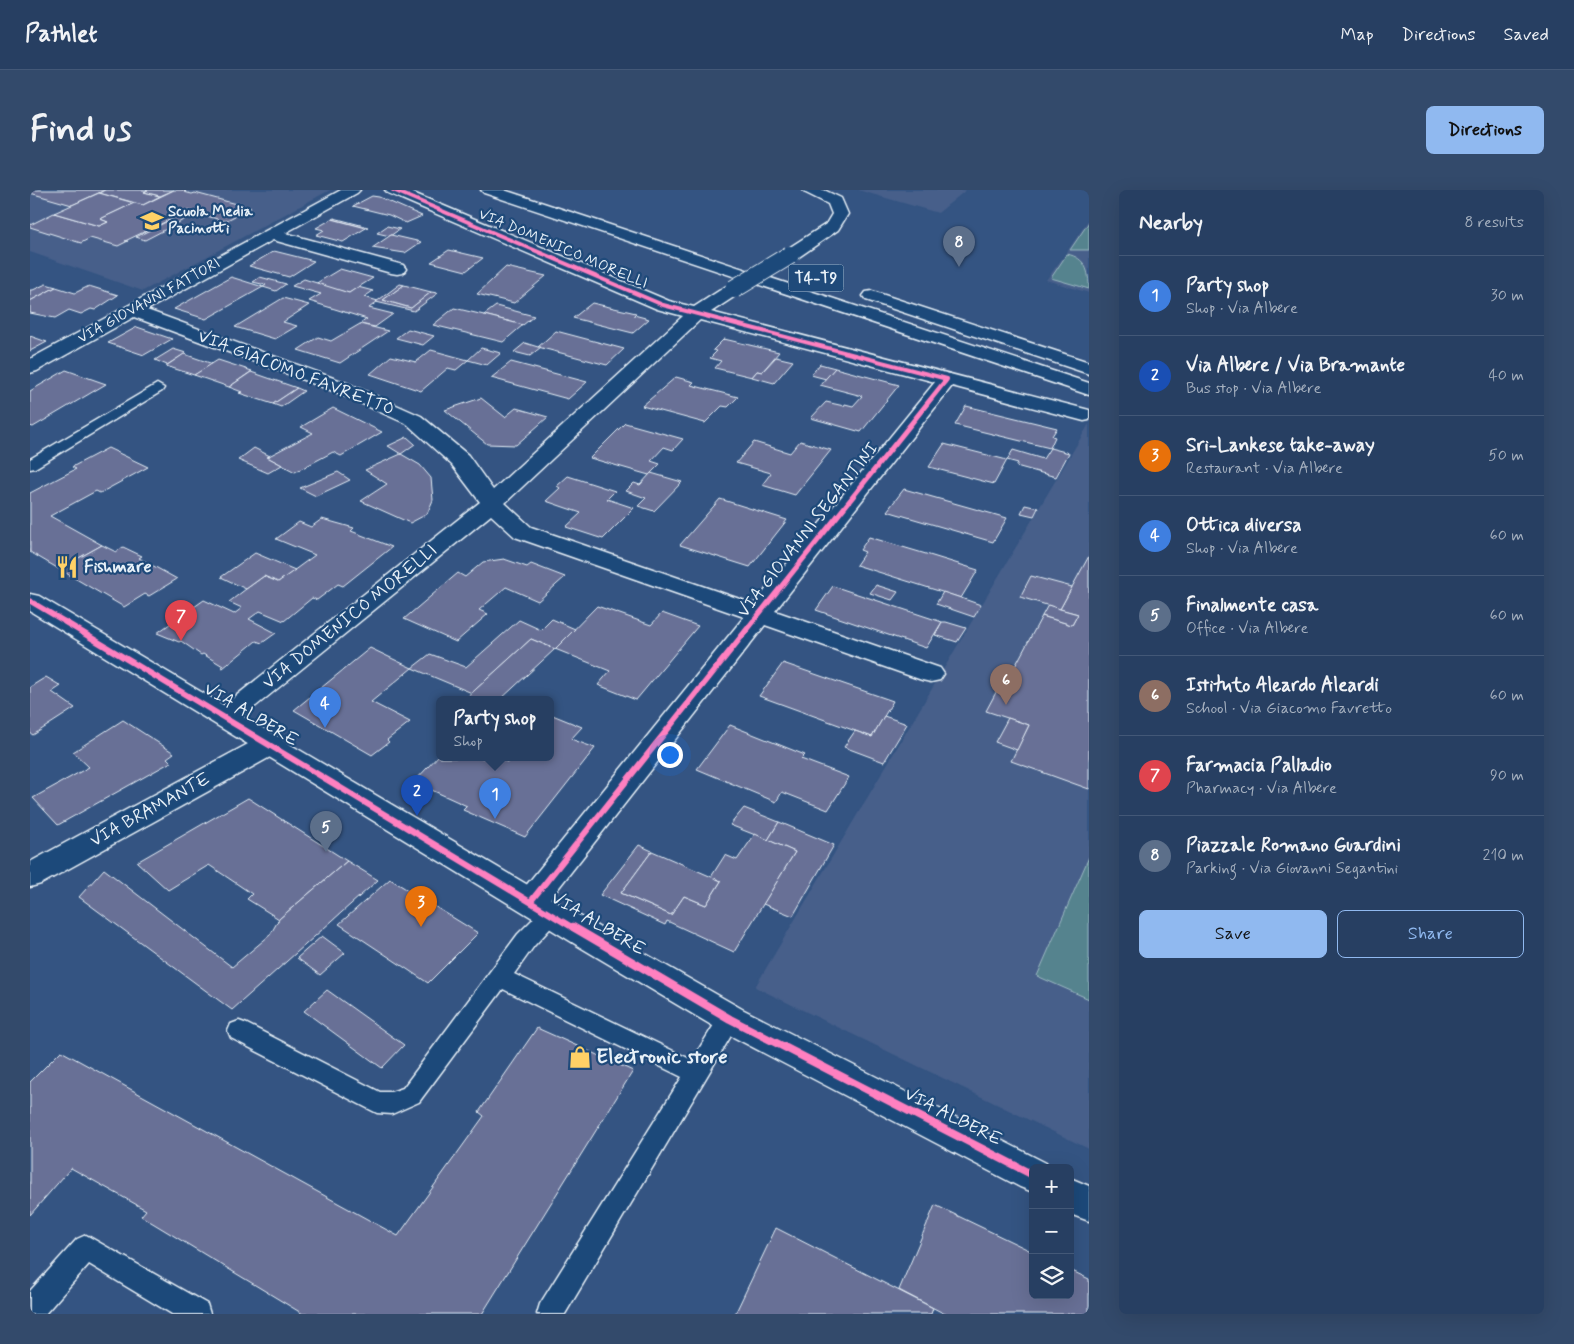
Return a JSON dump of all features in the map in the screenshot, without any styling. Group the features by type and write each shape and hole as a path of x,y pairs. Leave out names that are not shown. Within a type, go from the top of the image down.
{"main road":[{"name":"VIA GIOVANNI FATTORI","path":"30,367 352,190"},
{"name":"VIA DOMENICO MORELLI","path":"393,190 663,305 696,314"},
{"name":"T4-T9","path":"489,190 1089,389"},
{"name":"VIA DOMENICO MORELLI","path":"226,717 492,503 696,314 832,227 840,214 835,201 811,190"},
{"path":"269,234 397,269"},
{"name":"T4-T9","path":"752,258 799,273"},
{"name":"T4-T9","path":"856,291 1089,368"},
{"name":"VIA GIACOMO FAVRETTO","path":"132,310 340,387 414,420 460,460 492,503 523,532 931,674"},
{"path":"696,314 946,379 1086,406"},
{"path":"983,353 1086,406"},
{"name":"VIA GIOVANNI SEGANTINI","path":"542,907 760,614 946,379"},
{"name":"VIA ALBERE","path":"30,601 730,1019 1029,1173"},
{"name":"VIA BRAMANTE","path":"30,876 271,744"},
{"path":"1074,1196 1089,1204"}],"lane":[{"path":"30,465 157,388"},
{"path":"239,1030 377,1102 392,1103 411,1095 526,940 542,907"},
{"path":"499,977 696,1073"},
{"path":"550,1314 730,1019"},
{"path":"30,1311 86,1248 197,1314"}],"shaded area":[{"name":"Scuola Media Pacinotti","path":"30,190 330,190 143,291 30,252"},
{"path":"858,190 966,190 938,213"},
{"path":"1089,219 1089,293 1046,280 1067,252"},
{"path":"1089,424 1089,1149 755,987"}],"green space":[{"path":"1089,222 1089,250 1070,250"},
{"path":"1067,254 1078,259 1085,266 1089,289 1051,278"},
{"path":"1089,857 1089,999 1037,976"}],"building":[{"path":"30,190 105,190 72,205 30,193"},
{"path":"105,190 148,190 144,192 160,196 143,205 99,193"},
{"path":"148,190 174,190 160,196 144,192"},
{"path":"174,190 195,193 251,208 225,221 188,211 118,246 90,238 81,243 30,227 30,225 54,213 99,226 108,222 100,219 134,203 143,205"},
{"path":"99,193 134,203 100,219 108,222 99,226 54,213"},
{"path":"372,196 379,197 422,216 406,223 389,215 353,206"},
{"path":"188,211 197,213 145,240 136,237"},
{"path":"334,218 368,227 332,219"},
{"path":"332,219 366,228 343,242 316,235 324,230 316,228"},
{"path":"387,226 400,229 390,236 377,233"},
{"path":"391,235 421,242 405,253 372,248"},
{"path":"449,250 483,258 466,271 431,262"},
{"path":"274,251 314,261 289,277 249,266"},
{"path":"506,267 546,276 514,303 477,294"},
{"path":"340,269 373,278 349,293 315,284"},
{"path":"231,277 263,287 206,319 174,309"},
{"path":"260,277 286,284 276,291 263,287 266,285 253,282"},
{"path":"304,279 349,293 358,287 373,291 364,297 378,301 369,308 393,314 375,327 360,324 367,319 309,301 321,294 292,286"},
{"path":"46,284 56,287 30,301 30,290"},
{"path":"400,284 404,285 383,300 411,308 431,292 438,293 414,311 376,302"},
{"path":"404,285 431,292 411,308 383,300"},
{"path":"89,286 118,295 95,310 91,309 81,314 69,310 55,318 30,313 30,301 56,287 75,293"},
{"path":"283,298 309,305 283,322 297,326 275,339 235,327"},
{"path":"592,303 636,313 634,315 649,319 633,333 573,318"},
{"path":"496,306 534,316 523,325 484,315"},
{"path":"454,308 523,325 503,342 433,325"},
{"path":"360,324 388,331 340,363 298,350 318,337 331,341"},
{"path":"137,327 172,339 144,355 108,343"},
{"path":"408,329 434,336 423,345 396,338"},
{"path":"556,331 624,349 607,365 538,347"},
{"path":"30,336 47,342 30,351"},
{"path":"724,339 779,352 762,372 757,371 752,377 715,368 721,361 710,358 717,351 713,350"},
{"path":"525,343 541,347 530,356 514,352"},
{"path":"481,348 501,353 487,365 468,360"},
{"path":"173,349 186,353 167,365 155,360"},
{"path":"431,350 468,360 456,370 448,368 421,391 370,374 391,356 416,362"},
{"path":"184,354 213,364 194,375 166,366"},
{"path":"776,357 793,361 774,383 752,377 757,371 762,372"},
{"path":"218,360 252,371 229,387 194,375"},
{"path":"511,362 587,382 568,399 491,378"},
{"path":"820,364 835,368 826,379 811,375"},
{"path":"835,368 899,385 861,432 811,418 826,402 853,406 862,396 820,385"},
{"path":"66,370 106,384 33,427 30,426 30,391"},
{"path":"251,372 297,388 273,404 239,393 242,392 229,387"},
{"path":"676,377 694,382 691,385 738,397 728,407 722,406 705,423 642,406"},
{"path":"297,388 304,391 281,407 273,404"},
{"path":"481,398 505,417 516,408 548,417 516,445 487,444 445,410"},
{"path":"966,406 1057,428 1052,436 1055,437 1050,448 955,425"},
{"path":"333,408 382,432 341,456 333,452 295,472 267,457 313,433 301,427"},
{"path":"625,423 683,439 673,450 664,447 651,461 660,464 649,475 590,458"},
{"path":"407,437 415,444 401,454 388,446"},
{"path":"800,441 831,450 795,495 762,485 771,473 736,463 754,442 790,453"},
{"path":"944,444 1007,460 994,484 929,467"},
{"path":"108,448 148,467 100,493 96,491 50,516 102,545 59,569 30,552 30,493 76,469 72,467"},
{"path":"254,448 282,465 268,473 238,460"},
{"path":"1050,448 1069,453 1056,477 1016,466 1018,463 1007,460 1013,450 1043,459"},
{"path":"401,454 420,465 431,478 433,500 427,514 410,523 361,501 387,484 365,470"},
{"path":"338,472 350,480 316,496 300,488"},
{"path":"651,473 682,482 654,511 638,506 646,498 626,491 634,483 640,485"},
{"path":"568,476 615,491 607,499 634,508 603,539 566,527 581,513 546,501 560,488 557,486"},
{"path":"904,489 1007,518 993,542 887,511"},
{"path":"720,499 787,520 750,567 680,545"},
{"path":"1025,505 1038,508 1034,516 1021,513"},
{"path":"322,519 354,528 351,531 392,547 343,586 338,584 317,600 312,598 284,621 260,611 249,619 276,633 262,643 256,641 223,668 221,667 223,666 203,654 201,655 181,641 179,642 157,633 204,600 234,614 242,608 229,602 246,589 264,576 278,582 315,555 276,539 299,522 311,527"},
{"path":"869,537 978,570 961,598 856,565 865,552 860,550"},
{"path":"102,545 116,552 123,547 142,556 139,558 177,579 149,596 145,594 124,607 59,569"},
{"path":"255,553 295,570 278,582 264,576 246,589 221,577"},
{"path":"1089,556 1089,789 1011,761 1029,725 986,711 1001,683 1005,685 1042,616 1072,625 1078,614 1060,609"},
{"path":"504,559 527,567 531,564 565,577 538,601 506,587 479,610 488,614 456,642 404,619 458,573 465,577 483,562"},
{"path":"1031,576 1072,587 1060,609 1020,597"},
{"path":"876,585 898,592 892,600 870,593"},
{"path":"833,586 942,622 926,648 816,610"},
{"path":"943,592 981,605 974,617 936,604"},
{"path":"1048,605 1078,614 1072,625 1042,616"},
{"path":"597,606 651,625 662,613 698,626 636,700 598,685 610,671 555,649"},
{"path":"552,619 575,629 555,649 531,639 472,693 412,668 430,654 466,667 519,620 541,630"},
{"path":"942,622 966,628 957,642 935,635"},
{"path":"531,639 555,649 504,696 468,696"},
{"path":"370,648 412,668 371,702 410,722 372,755 294,710"},
{"path":"783,663 893,701 872,737 759,696"},
{"path":"46,677 61,686 52,692 75,708 33,735 30,733 30,687"},
{"path":"554,716 582,727 571,739 595,748 525,837 463,810 467,806 414,782 436,758 436,761 554,761"},
{"path":"884,716 907,724 884,762 844,747 855,731 872,737"},
{"path":"1008,718 1029,725 1017,750 995,742"},
{"path":"123,720 174,753 167,758 171,762 58,825 33,798 89,767 73,752"},
{"path":"730,725 805,755 801,759 849,777 828,810 782,792 776,802 697,769"},
{"path":"248,798 347,861 279,919 247,899 252,894 209,865 168,890 137,862"},
{"path":"744,808 779,822 768,840 730,825"},
{"path":"779,822 834,845 793,916 763,904 795,852 768,840"},
{"path":"755,834 795,852 734,952 667,921 665,925 600,895 639,845 652,851 621,893 671,915 684,896 706,905 721,881 711,877 725,855 737,860"},
{"path":"652,851 721,881 706,905 684,896 671,915 621,893"},
{"path":"347,861 378,880 232,1010 79,897 104,869 232,967 270,935 279,919"},
{"path":"390,879 478,933 428,983 339,924"},
{"path":"322,936 345,953 320,975 297,958"},
{"path":"327,990 404,1045 382,1068 304,1011"},
{"path":"537,1028 633,1071 482,1314 303,1314 141,1216 146,1210 71,1168 30,1215 30,1082 61,1051 398,1236 484,1116 479,1112"},
{"path":"935,1205 1029,1250 1029,1299 1074,1299 1074,1272 1089,1279 1089,1314 945,1314 899,1290"},
{"path":"776,1228 933,1308 931,1314 735,1314"}],"cycle path":[{"path":"393,190 663,305 947,379 531,901"},
{"path":"30,601 591,938 730,1019 1029,1173"}],"place":[{"name":"Scuola Media Pacinotti","path":"152,221"},
{"name":"Piazzale Romano Guardini","path":"959,267"},
{"name":"Fishmare","path":"67,567"},
{"name":"Farmacia Palladio","path":"181,641"},
{"name":"Istituto Aleardo Aleardi","path":"1006,705"},
{"name":"Ottica diversa","path":"325,728"},
{"name":"Via Albere / Via Bramante","path":"417,816"},
{"name":"Party shop","path":"495,819"},
{"name":"Finalmente casa","path":"326,852"},
{"name":"Sri-Lankese take-away","path":"421,927"},
{"name":"Electronic store","path":"580,1057"}]}
